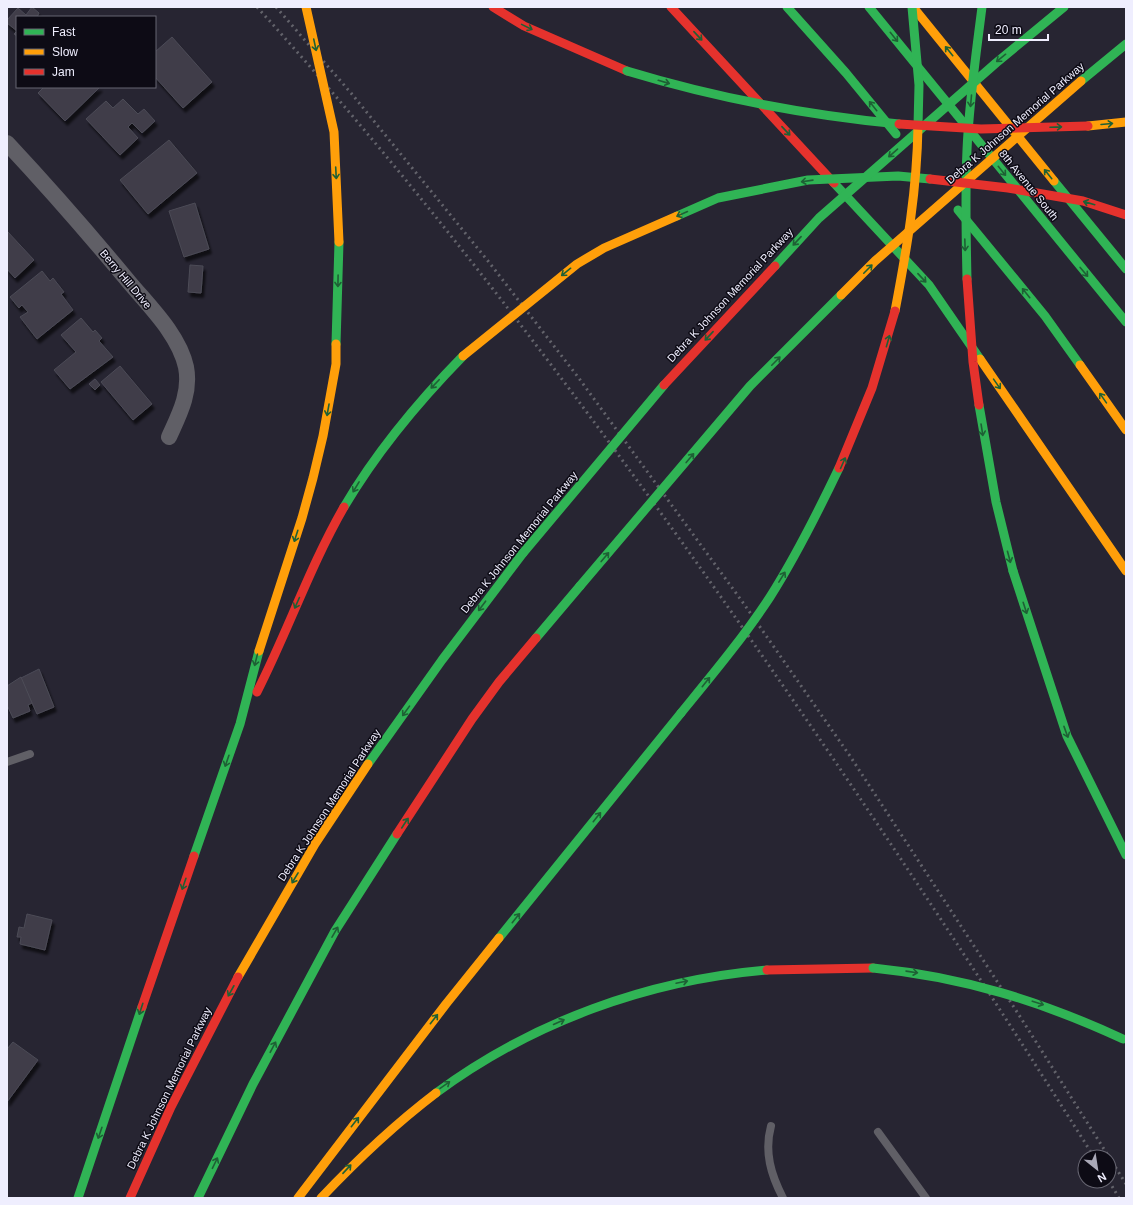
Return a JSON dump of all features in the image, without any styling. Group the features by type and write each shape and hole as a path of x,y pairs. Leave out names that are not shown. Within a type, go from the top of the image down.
{"main road":[{"path":"78,1198 171,920 240,724 263,636 302,518 323,436 336,364 339,242 334,132 306,7"},
{"path":"493,7 524,26 627,71 698,92 776,108 870,121 946,128 987,129 1088,126 1126,122"},
{"path":"671,7 929,286 1126,570"},
{"path":"787,7 846,73 1045,316 1126,430"},
{"name":"8th Avenue South","path":"869,7 1126,322"},
{"path":"298,1198 446,1004 748,628 769,598 806,538 852,444 884,356 899,296 909,237 917,170 919,81 913,7"},
{"name":"8th Avenue South","path":"913,7 1126,269"},
{"path":"982,7 974,60 967,152 964,230 968,318 975,390 988,469 1013,572 1068,736 1126,855"},
{"name":"Debra K Johnson Memorial Parkway","path":"130,1198 161,1129 214,1022 275,911 315,844 375,753 523,553 661,388 819,218 996,63 1064,7"},
{"name":"Debra K Johnson Memorial Parkway","path":"198,1198 253,1084 335,931 472,720 499,682 750,386 875,261 1046,110 1126,44"},
{"path":"240,724 273,662 325,542 364,474 407,415 463,356 577,264 604,248 718,198 808,180 898,176 1008,188 1083,201 1126,215"},
{"path":"321,1198 366,1149 398,1120 434,1092 476,1064 512,1044 575,1015 642,992 708,977 781,969 873,968 921,973 974,984 1054,1008 1124,1040"}],"street":[{"name":"Berry Hill Drive","path":"7,143 108,257 151,308 176,343 186,366 187,385 183,406 169,437"}],"lane":[{"path":"7,762 30,754"},
{"path":"771,1126 768,1144 771,1170 783,1198"},
{"path":"878,1132 926,1198"}],"building":[{"path":"32,7 39,13 38,16 16,16 16,30 7,23 7,20 18,8 26,15"},
{"path":"172,37 212,82 183,108 156,78 156,51"},
{"path":"43,88 99,88 65,121 38,93"},
{"path":"123,99 138,114 144,109 155,121 142,133 132,123 128,127 138,138 120,155 86,119 106,101 113,108"},
{"path":"169,140 197,173 148,214 120,180"},
{"path":"195,203 209,249 184,257 169,211"},
{"path":"7,231 34,260 15,278 7,269"},
{"path":"190,265 203,266 201,293 188,292"},
{"path":"42,271 50,281 53,278 64,292 61,294 73,310 37,339 20,317 28,312 22,305 19,308 10,297"},
{"path":"81,318 93,332 95,330 102,338 99,341 113,357 70,389 54,370 76,352 61,335"},
{"path":"120,366 152,404 133,420 101,382"},
{"path":"95,379 100,385 95,390 89,384"},
{"path":"39,669 54,707 37,714 21,678"},
{"path":"21,677 32,703 28,705 30,711 13,718 7,705 7,686"},
{"path":"27,914 52,920 45,950 20,944 21,937 17,937 19,927 24,928"},
{"path":"13,1042 38,1060 7,1102 7,1049"}],"railway":[{"path":"257,7 370,137 478,270 582,406 684,545 894,848 1089,1149"},
{"path":"276,7 351,93 488,261 578,377 744,604 850,756 1019,1015 1104,1149"},
{"path":"1117,1170 1126,1184"},
{"path":"1114,1189 1119,1198"}],"traffic: fast":[{"path":"787,7 846,73 896,134"},
{"path":"869,7 1126,322"},
{"path":"912,7 919,85 918,126"},
{"path":"967,279 966,166 969,114 982,7"},
{"path":"775,266 819,218 996,63 1064,7"},
{"path":"1081,81 1126,44"},
{"path":"627,71 660,81 762,104 830,116 899,124"},
{"path":"677,216 718,198 808,180 898,176 930,179"},
{"path":"1054,181 1126,269"},
{"path":"834,183 929,285 980,359"},
{"path":"958,210 1045,316 1080,365"},
{"path":"336,344 339,242"},
{"path":"580,586 750,386 841,295"},
{"path":"344,507 384,447 414,409 463,356"},
{"path":"523,553 664,385"},
{"path":"979,405 996,502 1013,571"},
{"path":"681,713 738,642 770,597 789,566 839,468"},
{"path":"368,764 442,660 523,553"},
{"path":"1013,571 1067,736 1126,855"},
{"path":"536,638 580,586"},
{"path":"194,856 240,724 259,651"},
{"path":"499,938 681,713"},
{"path":"198,1198 253,1084 335,931 397,834"},
{"path":"873,968 906,972 970,984 1032,1002 1092,1025 1123,1039"},
{"path":"436,1093 511,1045 593,1009 635,995 679,983 723,975 767,970"},
{"path":"78,1198 142,1007"}],"traffic: slow":[{"path":"306,7 334,132 339,242"},
{"path":"913,7 1054,181"},
{"path":"841,295 875,261 1081,81"},
{"path":"1088,126 1126,122"},
{"path":"895,311 911,219 916,173 918,126"},
{"path":"463,356 577,264 604,248 677,216"},
{"path":"259,651 302,518 313,478 323,436 336,364 336,344"},
{"path":"980,359 1126,571"},
{"path":"1080,365 1126,430"},
{"path":"238,977 315,844 368,764"},
{"path":"298,1198 446,1004 499,938"},
{"path":"321,1198 376,1143 436,1093"}],"traffic: jam":[{"path":"493,7 524,26 627,71"},
{"path":"671,7 834,183"},
{"path":"899,124 981,129 1088,126"},
{"path":"930,179 1008,188 1083,201 1126,215"},
{"path":"664,385 775,266"},
{"path":"967,279 973,362 979,405"},
{"path":"839,468 872,388 895,311"},
{"path":"257,692 320,552 344,507"},
{"path":"397,834 472,719 499,682 536,638"},
{"path":"142,1007 194,856"},
{"path":"767,970 873,968"},
{"path":"130,1198 171,1107 238,977"}]}
